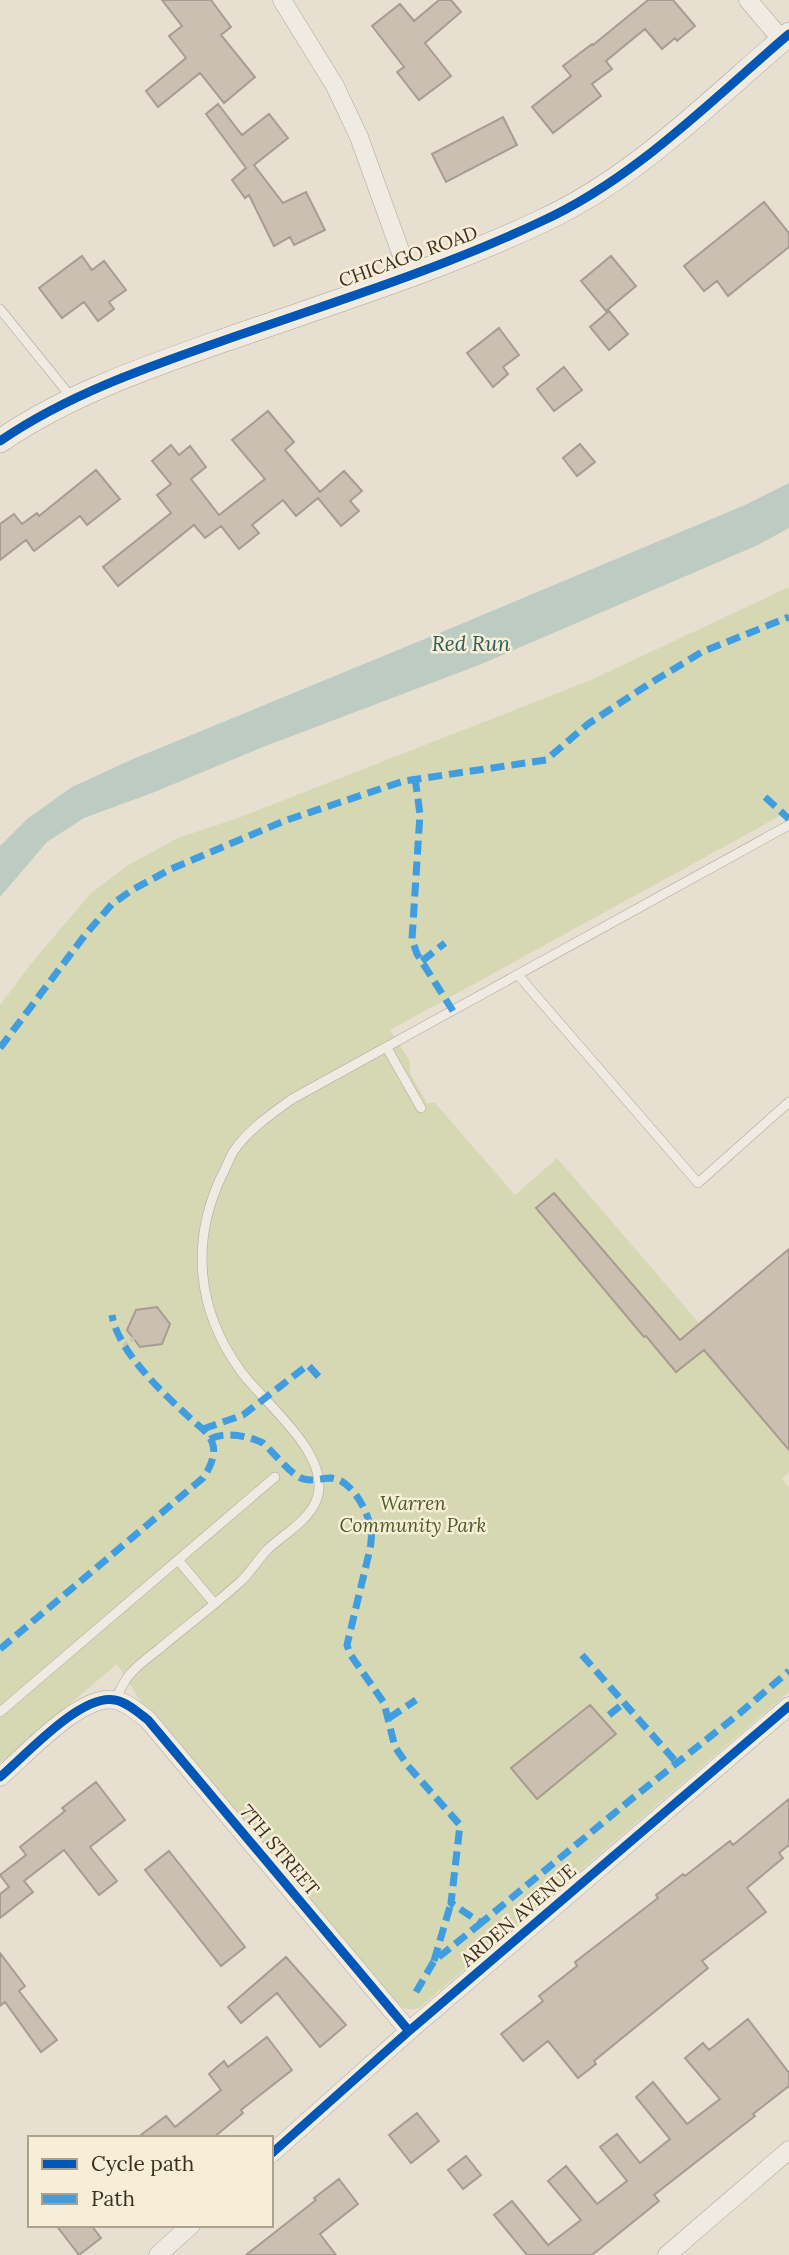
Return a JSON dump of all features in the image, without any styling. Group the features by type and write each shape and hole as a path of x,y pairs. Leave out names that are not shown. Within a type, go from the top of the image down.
{"street":[{"path":"282,0 335,86 359,137 409,275"},
{"path":"748,0 785,37"},
{"name":"CHICAGO ROAD","path":"0,441 21,427 101,386 409,275 531,226 597,191 658,147 785,37"},
{"path":"0,1777 81,1709 94,1702 115,1700"},
{"name":"7TH STREET","path":"115,1700 148,1720 409,2031"},
{"name":"ARDEN AVENUE","path":"273,2152 409,2031 789,1706"},
{"path":"667,2255 789,2150"},
{"path":"158,2255 189,2227"}],"lane":[{"path":"0,309 73,399"},
{"path":"115,1700 129,1674 243,1579 267,1550 304,1519 316,1500 320,1484 316,1464 302,1442 241,1371 223,1344 204,1289 202,1250 205,1221 215,1190 233,1152 260,1123 292,1099 789,825"},
{"path":"518,975 698,1183 789,1102"},
{"path":"387,1048 421,1108"},
{"path":"0,1712 275,1477"},
{"path":"178,1560 214,1603"}],"path":[{"path":"124,1346 134,1338"}],"green space":[{"name":"Warren Community Park","path":"789,587 789,811 390,1030 409,1059 410,1073 427,1103 435,1103 515,1195 557,1158 699,1323 689,1333 789,1450 789,1472 782,1479 789,1488 789,1692 420,2007 405,2008 391,2002 146,1710 117,1664 0,1763 0,1005 91,893 127,866 178,838 238,818 591,680"}],"water":[{"name":"Red Run","path":"789,483 789,528 758,545 479,665 84,818 47,842 0,897 0,846 27,819 72,787 133,759 745,505"}],"building":[{"path":"162,0 211,0 231,27 221,35 255,77 224,103 200,73 158,107 146,91 186,58 169,36 182,26"},
{"path":"439,0 451,0 461,12 425,43 451,76 419,100 397,72 404,67 372,26 400,4 414,21"},
{"path":"648,0 673,0 695,26 662,49 645,29 606,61 612,69 592,84 601,96 553,133 532,107 571,76 563,66"},
{"path":"218,104 242,135 269,114 288,138 254,165 283,203 306,192 325,230 294,245 290,237 274,246 249,195 245,198 232,180 246,168 206,114"},
{"path":"503,117 517,145 446,182 432,154"},
{"path":"764,202 789,233 789,247 728,296 717,281 704,291 684,266"},
{"path":"82,256 92,270 104,261 126,290 109,302 114,309 98,321 84,302 62,318 39,288"},
{"path":"611,256 636,286 606,311 581,281"},
{"path":"609,311 628,334 609,350 590,327"},
{"path":"499,328 519,355 503,367 508,374 493,387 467,353"},
{"path":"564,367 582,390 554,411 537,389"},
{"path":"268,411 294,442 285,450 320,492 344,471 362,491 350,501 359,511 341,526 318,498 296,516 283,500 252,525 259,533 239,549 221,526 205,538 194,525 118,586 103,567 171,513 157,495 171,484 152,461 171,445 179,455 190,446 206,467 191,479 219,515 265,479 232,440"},
{"path":"580,444 595,462 577,476 563,458"},
{"path":"96,470 120,499 87,525 80,516 34,551 26,540 0,560 0,524 14,514 22,524 37,513 39,516"},
{"path":"554,1193 680,1340 789,1249 789,1450 704,1350 676,1372 536,1208"},
{"path":"157,1307 170,1324 162,1344 140,1347 127,1330 136,1310"},
{"path":"590,1705 616,1734 537,1799 511,1768"},
{"path":"96,1782 125,1820 90,1847 117,1881 99,1895 64,1850 24,1881 33,1892 0,1918 0,1894 9,1887 0,1875 26,1855 20,1847 65,1811 62,1808"},
{"path":"789,1799 789,1845 779,1853 783,1858 747,1888 766,1912 702,1961 708,1968 594,2061 596,2064 578,2078 548,2041 523,2061 501,2034 543,2001 539,1996 577,1966 575,1962 658,1898 656,1895 730,1841 733,1845"},
{"path":"169,1851 245,1947 221,1966 145,1870"},
{"path":"0,1953 25,1986 19,1991 57,2040 41,2052 5,2002 0,2006"},
{"path":"286,1957 346,2025 320,2047 277,1993 241,2023 228,2007"},
{"path":"748,2019 789,2073 789,2086 654,2195 659,2201 592,2255 527,2255 494,2215 512,2201 548,2245 581,2220 548,2181 566,2166 597,2204 627,2181 600,2147 617,2134 640,2163 670,2139 636,2097 653,2082 687,2124 720,2099 685,2058 703,2043 709,2050"},
{"path":"267,2037 292,2070 241,2110 243,2113 215,2136 140,2136 166,2116 175,2127 221,2090 209,2074 224,2061 228,2067"},
{"path":"417,2113 439,2141 411,2163 389,2135"},
{"path":"466,2156 481,2175 463,2189 448,2170"},
{"path":"339,2179 358,2204 320,2234 336,2255 246,2255 316,2200 314,2198"},
{"path":"58,2227 93,2227 101,2238 79,2255"}],"marked path":[{"path":"0,1048 85,935 112,904 132,890 171,869 284,821 404,781 546,760 588,724 702,652 789,617"},
{"path":"415,778 420,814 412,939 417,954 453,1011"},
{"path":"765,797 789,819"},
{"path":"422,961 445,943"},
{"path":"0,1649 203,1478 212,1461 214,1451 208,1435 143,1371 123,1343 112,1315"},
{"path":"203,1429 243,1415 308,1365 319,1377"},
{"path":"210,1439 237,1435 263,1443 303,1479 331,1478 346,1484 363,1507 370,1525 371,1543 347,1645 350,1654 384,1703 395,1747 408,1766 460,1825 451,1903 481,1923 789,1671"},
{"path":"582,1655 677,1763"},
{"path":"389,1718 416,1700"},
{"path":"609,1715 624,1703"},
{"path":"434,1961 451,1903"},
{"path":"416,1992 434,1961 481,1923"}],"cycle path":[{"path":"0,441 79,396 136,372 423,271 540,222 575,204 640,161 701,112 789,34"},
{"path":"0,1777 54,1728 86,1706 101,1700 115,1700 128,1705 148,1720 409,2031"},
{"path":"273,2152 409,2031 789,1706"}]}
